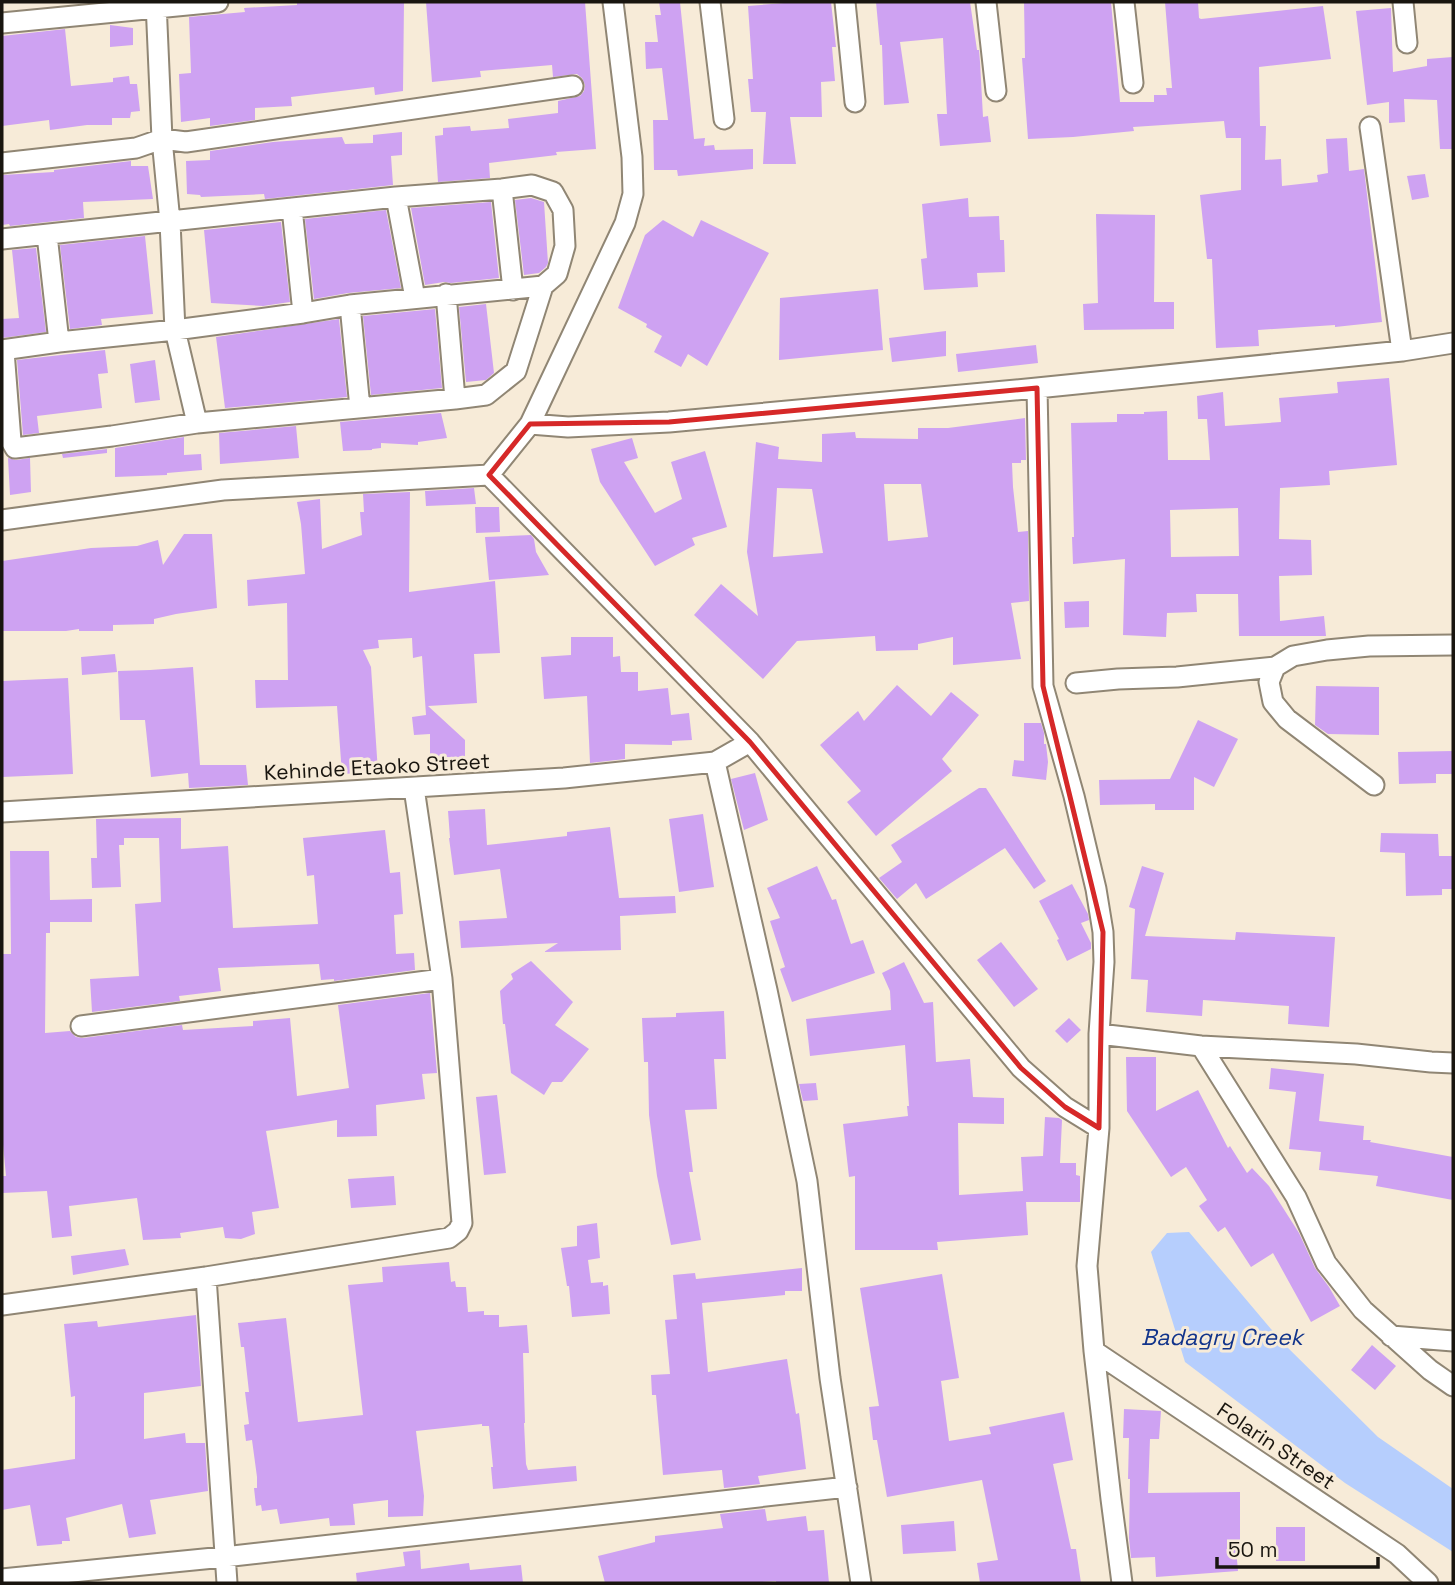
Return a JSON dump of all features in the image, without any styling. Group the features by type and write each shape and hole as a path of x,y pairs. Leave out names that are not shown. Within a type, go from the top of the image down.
{"street":[{"path":"2,23 157,5 218,2"},
{"path":"2,520 223,490 489,475 530,424 625,223 633,194 632,157 613,2"},
{"path":"710,2 724,119"},
{"path":"845,2 855,102"},
{"path":"986,2 996,90"},
{"path":"1124,2 1133,83"},
{"path":"1403,2 1407,43"},
{"path":"157,5 162,139 170,222 175,330 197,423"},
{"path":"2,163 136,148 162,139 186,142 573,86"},
{"path":"1370,127 1402,351"},
{"path":"2,239 532,185 553,192 563,210 565,246 557,274 543,286 516,371 486,395 197,423 15,448 11,441 3,351 350,305 543,286"},
{"path":"502,190 513,289"},
{"path":"396,197 415,298"},
{"path":"292,208 303,313"},
{"path":"47,234 58,342"},
{"path":"446,295 454,400"},
{"path":"350,305 360,408"},
{"path":"530,424 568,427 669,422 1037,388 1402,351 1453,343"},
{"path":"1037,388 1044,686 1074,796 1096,889 1103,932 1099,1128 1087,1266 1094,1351 1122,1583"},
{"path":"489,475 750,743 1021,1068 1065,1107 1099,1128"},
{"path":"1076,683 1177,677 1275,667 1293,656 1327,650 1369,646 1453,645"},
{"path":"1275,667 1269,682 1273,702 1287,719 1374,785"},
{"name":"Kehinde Etaoko Street","path":"2,812 564,778 715,762 750,743"},
{"path":"715,762 807,1181 830,1378 861,1583"},
{"path":"2,1305 206,1277 449,1238 458,1231 462,1223 442,979 414,788"},
{"path":"81,1026 442,979"},
{"path":"1099,1034 1201,1046 1356,1054 1453,1063"},
{"path":"1201,1046 1296,1197 1326,1263 1363,1310 1430,1370 1453,1386"},
{"path":"206,1277 227,1583"},
{"path":"1391,1336 1453,1341"},
{"name":"Folarin Street","path":"1094,1351 1397,1554 1428,1583"},
{"path":"2,1579 224,1557 847,1487"}],"highlighted area":[{"path":"1037,388 1043,686 1103,932 1099,1128 1065,1107 1021,1068 750,742 489,475 530,424 669,422"}],"water":[{"name":"Badagry Creek","path":"1189,1232 1282,1342 1378,1437 1453,1489 1453,1552 1345,1483 1185,1362 1151,1252 1167,1233"}],"building":[{"path":"297,2 404,2 403,91 375,95 374,87 291,97 292,106 255,108 255,120 210,126 210,118 181,122 179,74 191,73 189,17 245,12 244,8 297,5"},
{"path":"426,2 585,2 596,149 556,152 557,155 489,163 490,178 438,182 435,136 443,135 443,128 470,126 471,131 509,128 508,119 558,113 558,101 580,96 585,85 577,74 553,77 552,65 480,71 481,77 432,82"},
{"path":"659,2 680,2 694,139 705,138 704,146 714,145 715,150 753,149 753,169 678,176 677,170 654,170 653,120 668,120 662,68 646,69 645,42 658,42 655,15 661,15"},
{"path":"831,2 836,47 832,47 835,81 821,82 822,117 790,117 796,164 763,164 766,112 751,112 748,79 753,79 748,6"},
{"path":"876,2 970,2 979,50 983,117 988,116 991,142 940,146 937,114 947,114 943,38 900,42 909,103 884,105 882,45"},
{"path":"1024,2 1111,2 1120,102 1154,102 1154,95 1167,95 1166,88 1172,88 1165,2 1198,2 1201,19 1323,6 1331,59 1259,67 1260,126 1266,126 1265,160 1281,159 1282,186 1318,182 1317,175 1328,173 1326,139 1347,138 1349,171 1364,169 1382,322 1258,330 1259,346 1216,348 1212,259 1207,259 1200,195 1241,190 1241,138 1226,138 1224,121 1133,127 1134,131 1028,139 1022,58 1025,58"},
{"path":"1391,8 1393,72 1427,66 1427,59 1453,57 1453,149 1440,149 1437,100 1404,99 1405,122 1389,123 1389,102 1367,105 1356,11"},
{"path":"110,25 133,28 133,45 110,47"},
{"path":"65,29 71,86 113,82 113,78 129,76 130,84 137,84 140,111 131,112 130,118 112,118 112,125 50,130 49,120 2,126 2,36"},
{"path":"402,132 402,155 391,156 393,185 265,199 264,194 201,197 187,194 186,161 210,160 210,151 273,142 342,137 345,144 373,143 373,135"},
{"path":"131,161 131,166 148,166 153,199 83,202 84,218 2,225 2,175 54,172"},
{"path":"1425,174 1429,197 1412,200 1407,176"},
{"path":"531,198 544,202 548,263 539,273 524,275 515,200"},
{"path":"968,198 969,217 999,216 1000,240 1004,240 1005,272 977,273 978,287 924,290 921,259 927,258 922,204"},
{"path":"491,202 499,278 425,285 411,208"},
{"path":"386,210 401,288 314,299 305,219"},
{"path":"1096,214 1155,215 1154,302 1174,302 1174,329 1084,330 1083,304 1098,303"},
{"path":"663,220 693,237 701,220 769,253 707,366 688,354 681,367 654,352 662,336 618,308 645,235"},
{"path":"281,222 290,302 263,306 211,303 204,230"},
{"path":"145,236 153,314 101,319 102,325 70,329 60,245"},
{"path":"36,248 46,332 2,338 2,319 19,318 12,250"},
{"path":"878,289 883,350 779,360 780,298"},
{"path":"486,304 494,373 486,380 466,382 459,307"},
{"path":"435,309 442,388 371,395 363,316"},
{"path":"339,319 347,397 225,408 216,337"},
{"path":"946,331 946,356 892,362 889,338"},
{"path":"1036,345 1038,363 958,372 956,354"},
{"path":"105,350 108,373 98,374 102,408 37,416 39,433 23,435 17,360"},
{"path":"155,360 160,400 135,403 130,364"},
{"path":"1389,378 1397,465 1329,471 1330,485 1280,488 1279,539 1311,540 1312,575 1279,576 1280,621 1324,616 1326,636 1239,636 1238,594 1196,594 1197,612 1167,613 1166,637 1123,635 1125,559 1073,564 1071,423 1117,422 1117,414 1167,411 1168,460 1210,460 1207,419 1198,419 1197,396 1223,392 1225,426 1281,422 1279,398 1338,393 1337,382","holes":["1238,508 1239,556 1171,557 1170,510"]},
{"path":"441,413 447,438 418,442 418,445 381,443 381,448 372,450 343,451 340,422"},
{"path":"1025,418 1026,460 1012,463 1018,532 1028,531 1029,601 1011,603 1021,659 953,665 953,637 918,644 918,650 876,651 875,636 797,641 763,679 694,615 721,584 758,616 747,552 756,442 779,447 778,459 822,462 822,434 855,432 856,438 918,439 918,428 948,428","holes":["884,484 921,484 928,537 888,541","777,488 812,489 823,553 773,557"]},
{"path":"296,426 299,458 220,464 219,433"},
{"path":"184,437 184,455 201,454 202,470 167,475 115,477 115,448"},
{"path":"632,438 638,458 624,462 655,513 682,499 671,462 705,451 727,527 692,538 695,545 655,566 600,482 591,449"},
{"path":"107,449 107,453 63,458 62,454"},
{"path":"8,458 30,458 31,492 10,495"},
{"path":"474,488 476,504 426,506 425,491"},
{"path":"410,492 409,592 495,581 500,653 474,654 477,703 428,706 465,740 465,760 430,761 430,734 414,735 412,717 426,715 422,656 413,658 412,638 378,640 379,648 363,650 371,667 378,772 342,774 337,706 256,708 255,680 288,680 287,603 248,606 247,580 305,574 297,502 320,499 322,549 362,535 360,512 364,512 363,494"},
{"path":"475,507 499,507 500,532 476,533"},
{"path":"184,534 212,534 217,608 154,619 154,624 113,625 113,631 2,631 2,561 91,548 137,546 158,540 163,565"},
{"path":"531,535 536,552 549,575 489,580 485,537"},
{"path":"1089,601 1089,627 1065,628 1064,602"},
{"path":"571,637 613,637 613,657 620,656 621,672 638,672 638,691 668,688 671,715 689,713 692,740 672,741 672,745 625,744 625,759 590,763 587,696 544,699 541,657 571,655"},
{"path":"115,654 117,672 82,675 81,657"},
{"path":"193,667 200,765 246,765 248,785 189,788 188,773 151,777 145,720 120,720 118,671"},
{"path":"68,678 73,774 2,777 2,681"},
{"path":"897,685 931,716 951,692 979,715 942,759 952,771 876,836 847,802 861,791 820,745 858,711 864,721"},
{"path":"1316,686 1379,687 1379,735 1328,734 1315,725"},
{"path":"1198,720 1238,739 1214,787 1194,777 1194,810 1155,810 1155,804 1100,805 1099,780 1170,779"},
{"path":"1024,723 1041,723 1048,762 1046,780 1012,776 1014,760 1024,761"},
{"path":"1453,751 1453,774 1436,774 1436,783 1399,784 1398,752"},
{"path":"755,773 768,820 744,830 731,779"},
{"path":"979,788 986,788 1046,881 1034,889 1005,848 926,899 916,883 897,899 879,878 902,862 891,845"},
{"path":"485,809 487,845 567,836 567,832 610,827 619,898 675,896 676,913 620,916 621,950 544,952 558,943 461,948 459,921 507,918 500,869 454,875 448,811"},
{"path":"703,814 714,887 679,892 669,819"},
{"path":"181,818 181,849 228,846 233,928 318,924 314,875 307,876 303,838 385,830 390,873 400,872 403,914 394,915 396,954 414,953 415,970 334,981 321,980 319,964 218,968 221,991 179,996 180,1001 92,1012 90,979 139,976 135,904 161,902 159,838 124,838 124,845 119,845 121,887 92,888 91,858 97,858 96,819"},
{"path":"1381,833 1438,834 1439,856 1453,856 1453,889 1442,889 1442,895 1406,896 1405,853 1380,852"},
{"path":"10,851 49,851 50,900 92,899 92,922 50,922 50,933 46,933 45,1033 70,1031 76,1037 83,1038 182,1025 183,1030 253,1026 253,1021 290,1018 297,1096 349,1088 338,1005 430,993 437,1073 422,1074 425,1099 376,1105 377,1136 337,1137 337,1120 266,1131 279,1208 252,1212 255,1234 241,1239 225,1238 223,1227 180,1233 181,1238 143,1240 137,1198 69,1206 72,1236 52,1238 47,1191 2,1193 2,1176 6,1176 2,1134 2,954 11,954"},
{"path":"817,866 832,900 836,899 851,944 863,940 875,973 792,1002 780,969 785,967 770,921 780,918 767,888"},
{"path":"1142,866 1164,873 1145,936 1235,940 1236,932 1335,937 1329,1027 1288,1024 1289,1006 1203,1000 1202,1016 1146,1012 1148,980 1131,979 1135,909 1129,907"},
{"path":"1072,884 1088,914 1089,920 1081,923 1091,943 1091,949 1067,961 1039,901"},
{"path":"1001,942 1038,989 1014,1007 977,960"},
{"path":"531,961 573,1002 555,1025 589,1049 562,1082 552,1082 544,1095 511,1073 503,1024 500,991 513,979 511,974"},
{"path":"904,962 924,1003 933,1002 936,1062 970,1059 973,1097 1004,1098 1004,1124 958,1123 959,1195 1023,1191 1021,1157 1043,1156 1045,1117 1062,1120 1060,1163 1076,1163 1076,1175 1080,1176 1080,1202 1026,1202 1028,1235 937,1242 938,1250 855,1250 855,1176 849,1177 843,1124 908,1116 905,1045 810,1056 806,1019 891,1010 890,991 882,973"},
{"path":"724,1011 726,1059 714,1059 717,1109 685,1110 693,1172 689,1172 701,1240 671,1245 657,1176 649,1115 648,1062 644,1062 642,1018"},
{"path":"1069,1018 1081,1030 1067,1043 1055,1031"},
{"path":"1126,1057 1156,1057 1156,1111 1198,1090 1228,1148 1230,1146 1247,1173 1252,1168 1269,1186 1299,1233 1315,1268 1340,1306 1311,1322 1273,1253 1251,1267 1225,1227 1218,1232 1199,1206 1207,1200 1186,1167 1171,1177 1127,1111"},
{"path":"1271,1068 1324,1074 1319,1121 1364,1126 1363,1140 1371,1140 1370,1142 1453,1157 1453,1200 1376,1186 1378,1176 1319,1170 1321,1152 1289,1149 1296,1092 1269,1089"},
{"path":"816,1083 818,1100 803,1101 799,1084"},
{"path":"497,1095 506,1173 484,1175 476,1097"},
{"path":"394,1176 396,1205 351,1208 348,1179"},
{"path":"597,1223 600,1258 588,1260 591,1283 603,1282 603,1286 608,1285 610,1314 572,1317 561,1248 577,1246 577,1226"},
{"path":"125,1249 129,1265 73,1275 71,1256"},
{"path":"449,1262 451,1282 455,1281 456,1287 466,1287 468,1312 484,1311 484,1315 499,1315 499,1327 527,1325 529,1353 523,1353 528,1470 576,1466 577,1481 493,1489 489,1426 482,1424 416,1431 424,1496 423,1516 388,1517 388,1500 353,1504 355,1525 330,1526 329,1518 280,1524 277,1509 262,1511 261,1505 256,1506 254,1488 257,1488 257,1477 252,1440 246,1441 244,1425 249,1424 245,1392 249,1392 244,1347 241,1347 238,1323 286,1318 298,1422 363,1415 348,1285 383,1282 382,1267"},
{"path":"802,1268 802,1291 702,1303 708,1372 787,1359 796,1414 799,1413 806,1469 758,1476 760,1484 724,1488 722,1470 663,1475 656,1395 652,1395 651,1375 670,1374 665,1320 677,1319 673,1275 695,1273 696,1279"},
{"path":"942,1274 959,1378 941,1381 949,1441 991,1434 989,1427 1064,1412 1073,1460 1053,1464 1071,1549 1076,1549 1081,1583 980,1583 977,1563 998,1560 982,1480 887,1497 877,1440 873,1440 869,1407 879,1406 860,1288"},
{"path":"196,1315 201,1386 144,1393 144,1439 185,1433 186,1443 205,1443 208,1491 150,1500 156,1534 129,1538 122,1504 66,1518 70,1541 37,1546 30,1505 2,1510 2,1470 75,1459 75,1396 71,1397 64,1324 97,1321 98,1327"},
{"path":"1372,1345 1396,1366 1375,1390 1351,1370"},
{"path":"1124,1409 1161,1411 1159,1439 1150,1439 1148,1493 1240,1492 1240,1548 1236,1549 1238,1571 1156,1577 1155,1557 1131,1558 1129,1438 1123,1438"},
{"path":"765,1509 767,1521 806,1516 808,1531 824,1530 829,1583 605,1583 598,1556 655,1542 655,1536 723,1528 720,1514"},
{"path":"954,1521 956,1551 903,1554 901,1525"},
{"path":"1276,1527 1305,1527 1305,1561 1276,1561"},
{"path":"420,1550 421,1569 469,1563 470,1570 521,1565 523,1583 357,1583 356,1573 405,1566 403,1552"}]}
